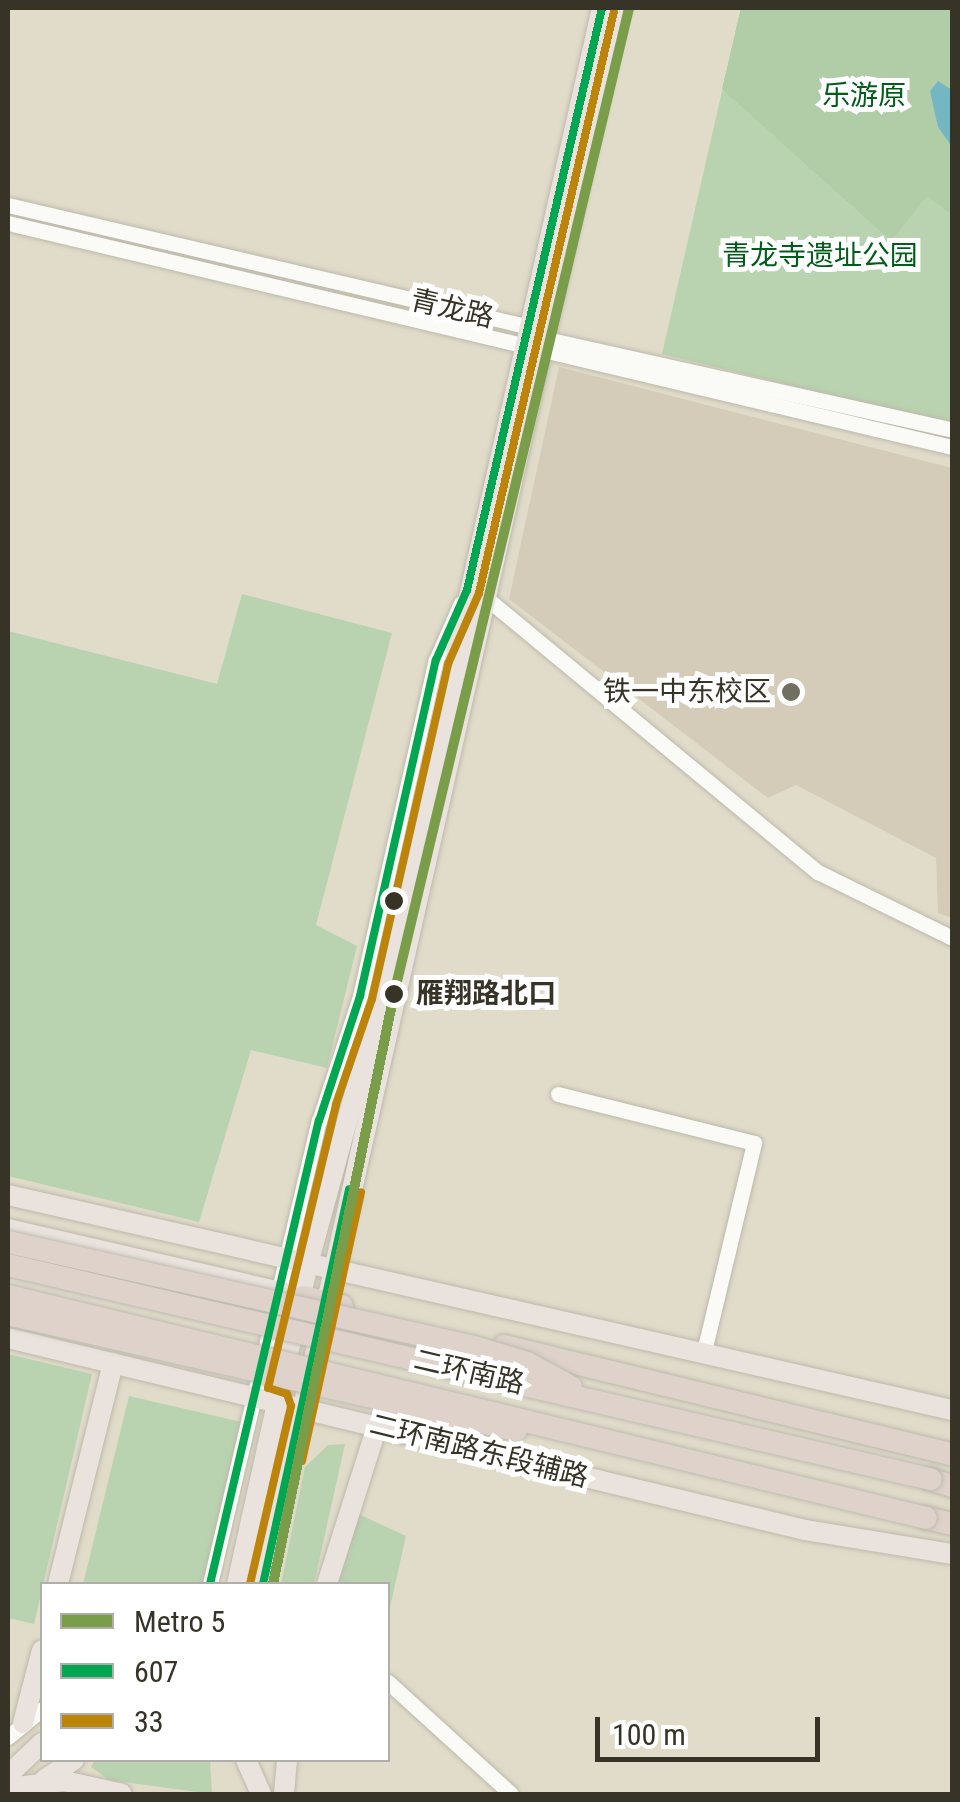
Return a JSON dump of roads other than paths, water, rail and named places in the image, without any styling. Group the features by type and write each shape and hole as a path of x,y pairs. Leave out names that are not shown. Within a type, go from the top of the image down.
{"highway":[{"path":"8,1242 474,1347 527,1363 600,1402"},
{"name":"二环南路","path":"8,1265 941,1483"},
{"name":"二环南路","path":"8,1296 663,1449 952,1524"},
{"path":"302,1297 952,1454"},
{"path":"8,1314 410,1410 663,1449"}],"main road":[{"path":"236,1582 280,1404 308,1264 366,1048 476,594 534,341 602,8"},
{"path":"534,341 619,8"},
{"path":"263,1582 301,1408 302,1297 331,1269 476,594"},
{"path":"8,1194 952,1410"},
{"path":"8,1229 302,1297"},
{"name":"二环南路东段辅路","path":"8,1338 805,1530 952,1554"},
{"path":"58,1582 112,1363"},
{"path":"328,1582 377,1426"},
{"path":"15,1730 40,1656"},
{"path":"8,1774 40,1745"},
{"path":"44,1762 49,1787"},
{"path":"49,1787 72,1762"},
{"path":"284,1794 286,1762"},
{"path":"249,1776 262,1794"},
{"path":"8,1788 49,1787 122,1794"}],"street":[{"name":"青龙路","path":"8,205 952,447"},
{"name":"青龙路","path":"8,223 952,430"},
{"path":"210,1582 253,1397 302,1297 287,1260 322,1111 360,996 436,660 476,594 818,872 952,938"},
{"path":"558,1094 754,1143 704,1351"},
{"path":"390,1684 511,1794"},
{"path":"15,1730 40,1711"}],"water":[{"path":"938,81 952,90 952,147 938,127 930,91"}],"metro line":[{"name":"5","path":"273,1582 394,994 629,8"}],"place":[{"name":"铁一中东校区","path":"791,692"},
{"name":"雁翔路北口","path":"394,994"}],"park label":[{"name":"乐游原","path":"864,96"},
{"name":"青龙寺遗址公园","path":"820,256"}]}
